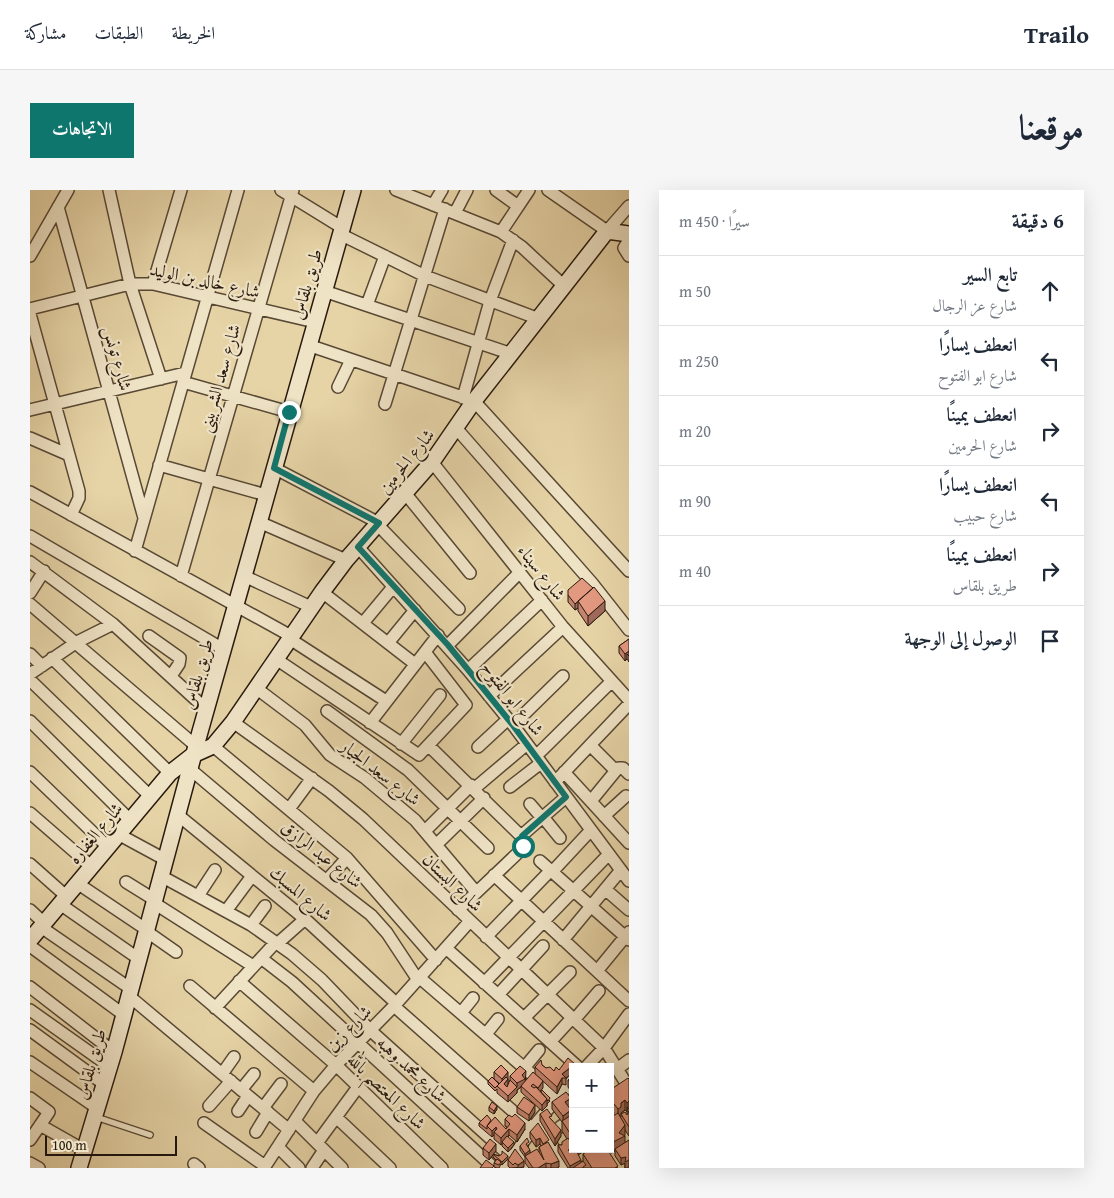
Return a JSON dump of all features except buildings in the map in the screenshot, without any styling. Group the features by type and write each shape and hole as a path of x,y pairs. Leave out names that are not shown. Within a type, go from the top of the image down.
{"main road":[{"name":"طريق بلقاس","path":"79,1168 112,1059 206,709 341,231 350,191"},
{"path":"607,231 629,234"},
{"name":"شارع الحرمين","path":"193,757 213,746 233,722 311,607 346,560 432,462 456,428 468,400 512,354 607,231"},
{"name":"شارع الغفاره","path":"30,940 170,773 193,757"}],"street":[{"path":"30,256 68,190"},
{"path":"109,190 130,284 162,379"},
{"path":"153,284 181,190"},
{"path":"135,551 238,190"},
{"path":"396,190 501,232 513,240 564,286"},
{"path":"433,205 442,190"},
{"path":"385,404 425,276 450,211 467,190"},
{"path":"496,190 518,206"},
{"path":"501,232 529,190"},
{"path":"548,190 607,231 629,206"},
{"path":"288,192 341,231 385,256 425,276 539,319"},
{"name":"شارع سعد الشربينى","path":"181,576 258,309 288,192"},
{"name":"شارع تونس","path":"58,207 144,518"},
{"path":"468,400 478,342 490,301 513,240"},
{"path":"629,240 624,248 629,256"},
{"path":"367,305 385,256"},
{"name":"شارع خالد بن الوليد","path":"30,309 130,284 153,284 315,322"},
{"path":"324,291 512,354"},
{"path":"30,314 80,494 71,515"},
{"path":"308,345 468,400 629,572"},
{"path":"338,387 351,360"},
{"path":"30,410 162,379 184,378 232,396 289,412"},
{"path":"456,428 592,583 629,630"},
{"path":"30,438 70,455"},
{"name":"شارع سيناء","path":"432,462 563,627 629,700"},
{"path":"160,464 266,495"},
{"path":"274,468 378,524 459,609"},
{"path":"30,492 290,638 386,702"},
{"path":"405,493 470,573"},
{"path":"258,522 346,560"},
{"path":"30,536 223,649"},
{"name":"شارع ابو الفتوح","path":"358,547 448,645 527,744 629,881"},
{"path":"30,562 113,624 206,709"},
{"path":"30,593 44,571"},
{"path":"448,645 520,572"},
{"path":"244,576 311,607"},
{"path":"363,623 393,587"},
{"path":"322,592 415,664"},
{"path":"468,670 542,600"},
{"name":"شارع عبد الرازق","path":"30,604 77,642 193,757 327,880 379,923 419,979 558,1097"},
{"path":"388,643 415,610"},
{"path":"30,674 77,642 113,624"},
{"path":"489,696 563,627"},
{"path":"370,723 438,634"},
{"path":"149,636 180,658 179,664 171,676"},
{"path":"276,659 419,755 465,708 464,701 425,652"},
{"path":"30,654 42,666"},
{"path":"52,658 170,773"},
{"path":"478,747 563,676"},
{"path":"30,680 150,796"},
{"path":"510,787 612,681"},
{"name":"شارع سعد الجيار","path":"256,688 305,725 330,755 385,793 437,844 476,892"},
{"path":"401,744 440,695"},
{"path":"554,782 629,704"},
{"path":"327,711 408,770 488,848"},
{"path":"30,721 130,820"},
{"name":"شارع البستان","path":"233,722 312,778 363,819 604,1048 625,1087"},
{"path":"425,831 473,787 527,744"},
{"path":"590,745 624,767 591,801"},
{"path":"213,746 347,858 436,960"},
{"path":"429,746 522,836 523,841 521,850 458,910"},
{"path":"30,772 108,847"},
{"path":"484,983 610,855 628,841 564,772"},
{"path":"289,809 312,778"},
{"path":"604,816 626,796"},
{"path":"522,836 566,797"},
{"path":"437,844 484,798"},
{"path":"530,804 560,838"},
{"path":"30,813 91,866"},
{"name":"شارع المسبك","path":"178,815 305,919 395,1005 535,1125 565,1168"},
{"path":"486,937 591,830"},
{"path":"118,834 166,860"},
{"path":"327,880 347,858"},
{"path":"540,861 628,936 597,971"},
{"path":"30,864 63,900 139,959"},
{"path":"198,896 214,870"},
{"path":"563,940 621,870"},
{"path":"494,875 629,1001"},
{"path":"161,876 226,911 277,942 322,980 370,1030 515,1154 528,1168"},
{"path":"226,911 252,876"},
{"name":"شارع محمد وهبه","path":"126,882 154,902 292,982 494,1168"},
{"path":"77,884 147,930 176,952"},
{"path":"605,889 629,910"},
{"path":"252,926 265,906"},
{"path":"30,910 42,925 130,993 226,1078 265,1110 292,1126 320,1147 342,1168"},
{"path":"215,1008 277,942 305,919"},
{"name":"شارع زين","path":"264,1167 314,1091 336,1065 419,979 470,921"},
{"path":"30,946 124,1014"},
{"path":"498,995 543,946"},
{"path":"446,948 574,1063"},
{"path":"524,1018 570,972"},
{"name":"شارع المعتصم بالله","path":"239,982 336,1065 442,1168"},
{"path":"190,986 314,1091"},
{"path":"30,987 112,1059"},
{"path":"550,1042 599,991"},
{"path":"461,1013 474,998"},
{"path":"30,1010 112,1059"},
{"path":"590,1063 628,1018"},
{"path":"486,1034 498,1019"},
{"path":"30,1030 104,1084"},
{"path":"524,1068 539,1050"},
{"path":"209,1106 226,1078 234,1057"},
{"path":"617,1069 629,1060"},
{"path":"30,1062 96,1112"},
{"path":"238,1111 254,1074"},
{"path":"256,1132 265,1110 280,1084"},
{"path":"312,1168 320,1147 336,1117 358,1087"},
{"path":"505,1168 535,1125 558,1097 569,1089"},
{"path":"30,1098 48,1109 48,1115 30,1140"},
{"path":"336,1117 390,1168"},
{"path":"560,1127 569,1121"},
{"path":"204,1123 264,1167"},
{"path":"40,1125 84,1150"},
{"path":"278,1147 299,1168"},
{"path":"30,1163 40,1168"}],"lane":[{"path":"96,1112 150,1135"}],"route":[{"path":"289,412 274,468 379,523 358,547 448,645 512,724 566,797 522,836 523,846"}]}
